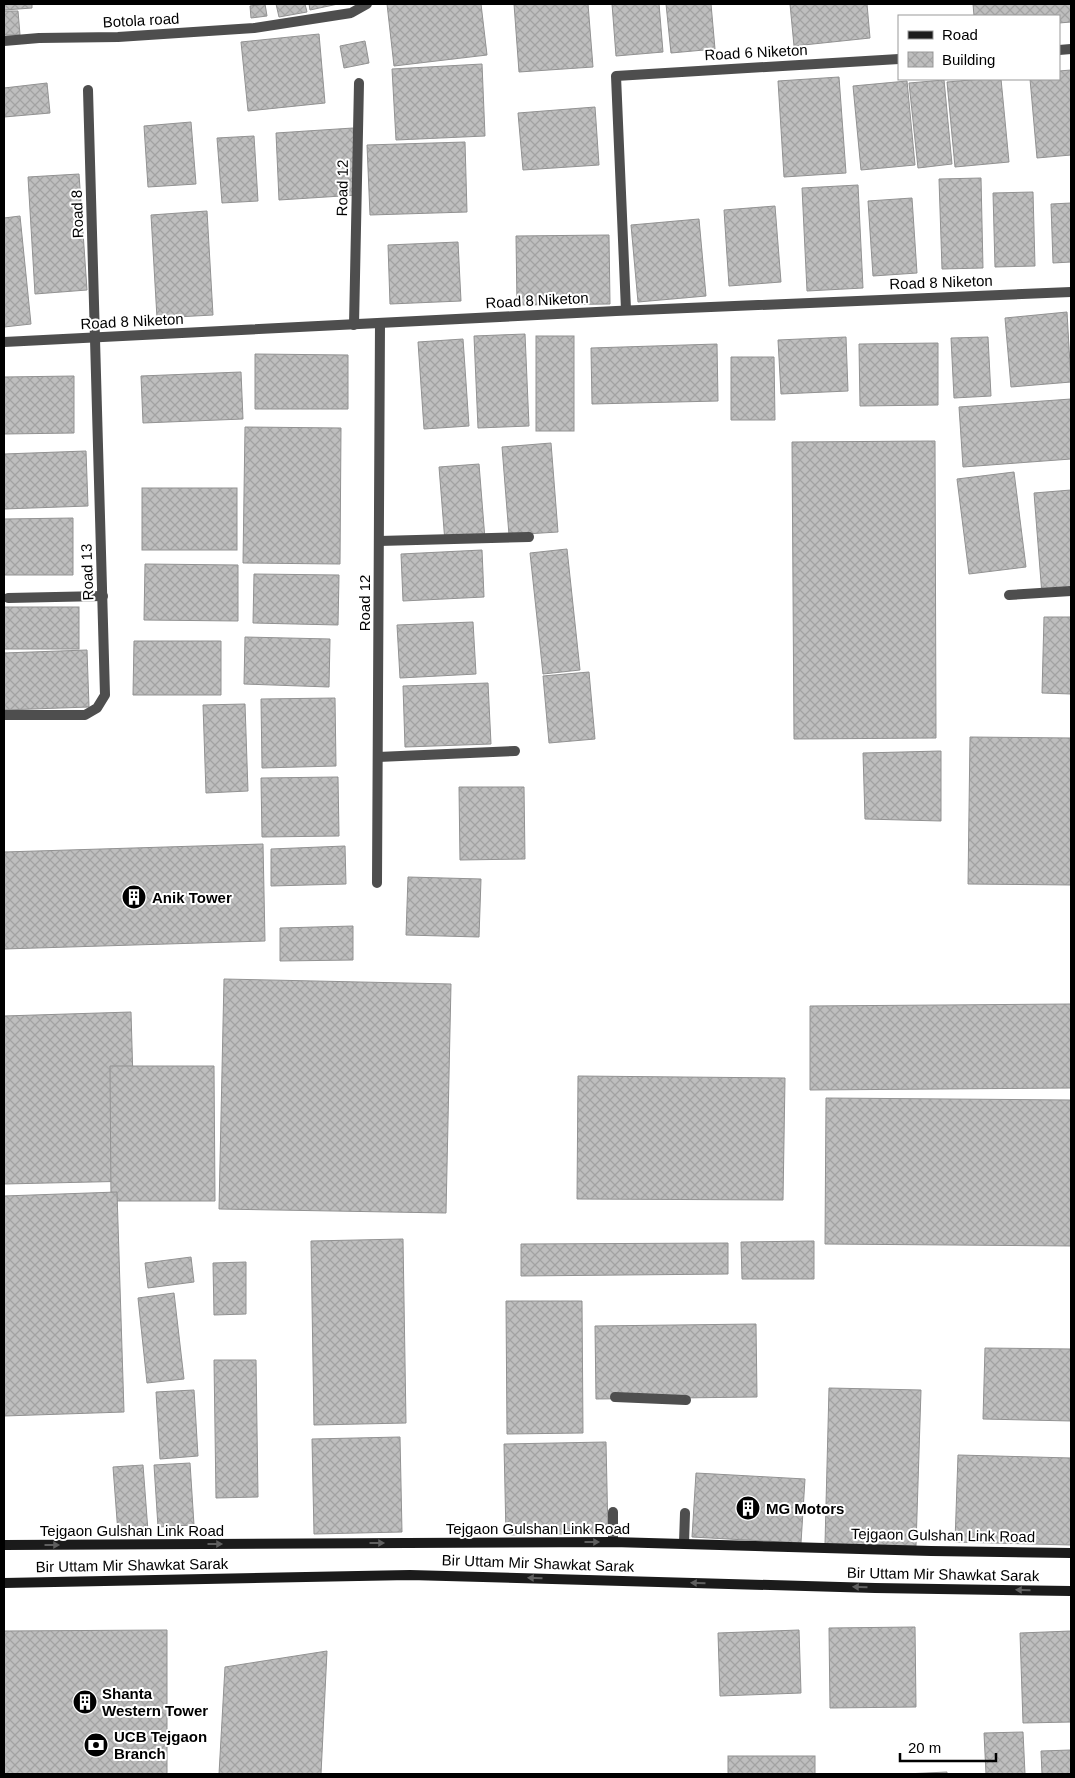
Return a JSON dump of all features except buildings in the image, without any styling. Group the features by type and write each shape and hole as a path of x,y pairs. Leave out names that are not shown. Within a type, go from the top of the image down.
{"main road":[{"name":"Tejgaon Gulshan Link Road","path":"4,1545 613,1542 931,1552 1071,1553"},
{"name":"Bir Uttam Mir Shawkat Sarak","path":"4,1583 410,1575 875,1588 1071,1591"}],"street":[{"name":"Botola road","path":"4,41 39,38 118,37 254,28 351,13 367,4"},
{"name":"Road 6 Niketon","path":"626,310 616,76 898,59"},
{"name":"Road 12","path":"354,325 359,83"},
{"name":"Road 8","path":"88,90 95,338"},
{"name":"Road 8 Niketon","path":"4,342 626,310 1071,292"},
{"name":"Road 12","path":"378,883 380,323"},
{"name":"Road 13","path":"4,715 85,715 98,708 104,695 95,338"},
{"path":"379,541 529,538"},
{"path":"1009,595 1071,591"},
{"path":"8,598 102,596"},
{"path":"378,757 515,751"},
{"path":"615,1397 686,1400"},
{"path":"613,1512 613,1542"},
{"path":"684,1543 685,1513"}],"place":[{"name":"Anik Tower","path":"134,897"},
{"name":"MG Motors","path":"748,1508"},
{"name":"Shanta Western Tower","path":"85,1702"},
{"name":"UCB Tejgaon Branch","path":"96,1745"}]}
